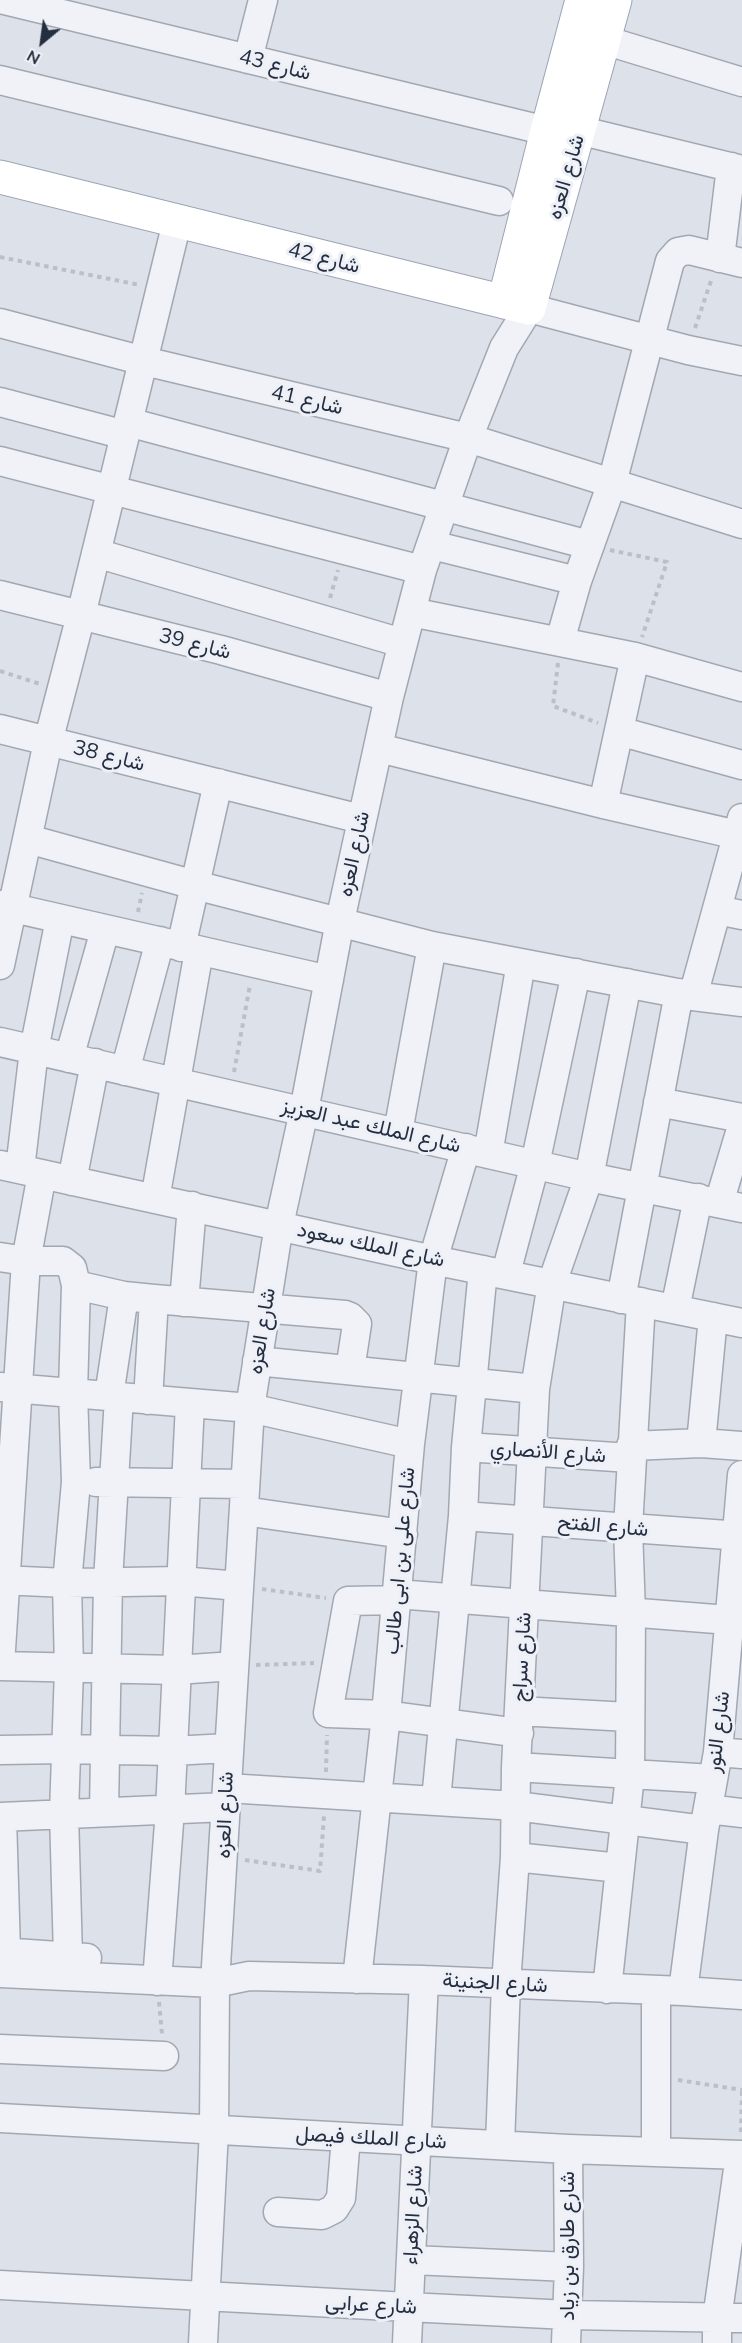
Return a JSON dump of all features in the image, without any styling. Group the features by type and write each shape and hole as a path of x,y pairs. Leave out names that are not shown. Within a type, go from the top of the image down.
{"main road":[{"name":"شارع العزه","path":"517,305 562,131 582,0"},
{"name":"شارع العزه","path":"562,131 604,40 615,0"},
{"name":"شارع 42","path":"0,177 517,305"}],"street":[{"name":"شارع 43","path":"3,0 562,131 736,168"},
{"path":"248,59 263,0"},
{"path":"604,40 742,82"},
{"path":"0,80 499,201"},
{"path":"560,641 577,582 612,483 665,273 678,252 689,250 731,260 736,168"},
{"path":"0,965 6,907 28,839 48,741 177,222"},
{"name":"شارع 42","path":"517,305 688,350 742,361"},
{"name":"شارع العزه","path":"203,2343 214,2131 216,1973 228,1748 250,1408 257,1361 279,1225 304,1111 340,921 402,643 427,558 468,438 504,348 517,305"},
{"name":"شارع 41","path":"0,323 144,361 468,438 742,524"},
{"path":"0,402 127,429 446,506 590,545"},
{"path":"0,461 344,549 427,558 577,582"},
{"path":"96,553 402,643"},
{"name":"شارع 39","path":"0,595 221,650 389,696"},
{"path":"411,612 635,657 742,687"},
{"path":"603,804 635,657"},
{"name":"شارع 38","path":"0,729 361,819"},
{"path":"619,731 742,765"},
{"path":"379,748 603,804 741,830 730,912 686,995 658,1102 643,1186 631,1300 631,1452 628,1528 632,1613 630,1775 623,1819 607,1989"},
{"path":"126,1071 168,944 195,885 218,783"},
{"path":"28,839 432,946 686,995 742,1002"},
{"path":"6,907 329,980"},
{"path":"60,919 34,1050 13,1259 0,1665 69,1669 176,1670 234,1666"},
{"path":"72,1181 82,1061 105,930"},
{"path":"155,1198 177,1082 168,944"},
{"path":"398,1132 432,946"},
{"name":"شارع على بن ابى طالب","path":"357,1979 386,1715 410,1444 433,1260 477,1151 521,963"},
{"path":"436,1800 463,1516 472,1383 494,1271 535,1164 576,973"},
{"name":"شارع سراج","path":"500,2145 506,1984 515,1857 516,1767 525,1605 527,1519 535,1389 552,1283 590,1177 627,983"},
{"name":"شارع الملك عبد العزيز","path":"0,1042 590,1177 720,1203"},
{"path":"658,1102 742,1118"},
{"path":"675,1309 720,1203 742,1126"},
{"name":"شارع الملك سعود","path":"21,1170 433,1260 742,1323"},
{"path":"184,1302 192,1206"},
{"path":"13,1259 63,1261 72,1268 76,1285 73,1393 76,1482 67,1583 69,1669 64,1813 68,1957"},
{"path":"76,1285 124,1296 345,1314 355,1322 357,1328 350,1370"},
{"path":"104,1811 108,1581 116,1482 114,1397 124,1296"},
{"path":"148,1400 154,1299"},
{"path":"701,1443 713,1317"},
{"path":"257,1361 535,1389"},
{"path":"8,1388 250,1408 410,1444"},
{"path":"158,1972 170,1810 190,1404"},
{"name":"شارع الأنصاري","path":"466,1447 531,1452 631,1452 701,1443 742,1446"},
{"name":"شارع النور","path":"656,2151 655,2086 670,1991 713,1779 730,1753 742,1475"},
{"path":"76,1482 187,1484 403,1534"},
{"name":"شارع الفتح","path":"463,1516 739,1536"},
{"path":"3,1580 67,1583 180,1581 238,1586"},
{"path":"629,1717 442,1723 386,1715 328,1713 348,1601 397,1597 736,1621"},
{"path":"0,1750 172,1751 228,1748"},
{"path":"516,1767 713,1779"},
{"path":"2,1959 1,1817 170,1810 226,1797 326,1794 516,1806 623,1819 706,1819 742,1813"},
{"path":"515,1857 620,1868"},
{"name":"شارع الجنينة","path":"2,1959 68,1957 158,1972"},
{"name":"شارع الجنينة","path":"2,1959 158,1972 424,1980 742,1995"},
{"name":"شارع الزهراء","path":"407,2343 424,1980"},
{"path":"0,2049 164,2056"},
{"name":"شارع الملك فيصل","path":"0,2118 568,2149 741,2155"},
{"path":"278,2212 322,2215 334,2209 341,2198 346,2137"},
{"name":"شارع طارق بن زياد","path":"566,2343 569,2267 568,2149"},
{"path":"725,2327 741,2155"},
{"path":"412,2260 569,2267"},
{"name":"شارع عرابى","path":"0,2285 568,2315 725,2327"}],"path":[{"path":"0,257 161,289"},
{"path":"688,350 731,260"},
{"path":"590,545 667,562 635,657"},
{"path":"324,619 344,549"},
{"path":"560,641 553,706 619,731"},
{"path":"0,671 61,691"},
{"path":"146,872 168,944"},
{"path":"230,1093 254,963"},
{"path":"238,1586 348,1601"},
{"path":"234,1666 337,1662"},
{"path":"224,1856 320,1871 326,1794 328,1713"},
{"path":"158,1972 164,2056"},
{"path":"655,2086 682,2079 742,2090 741,2155"}]}
